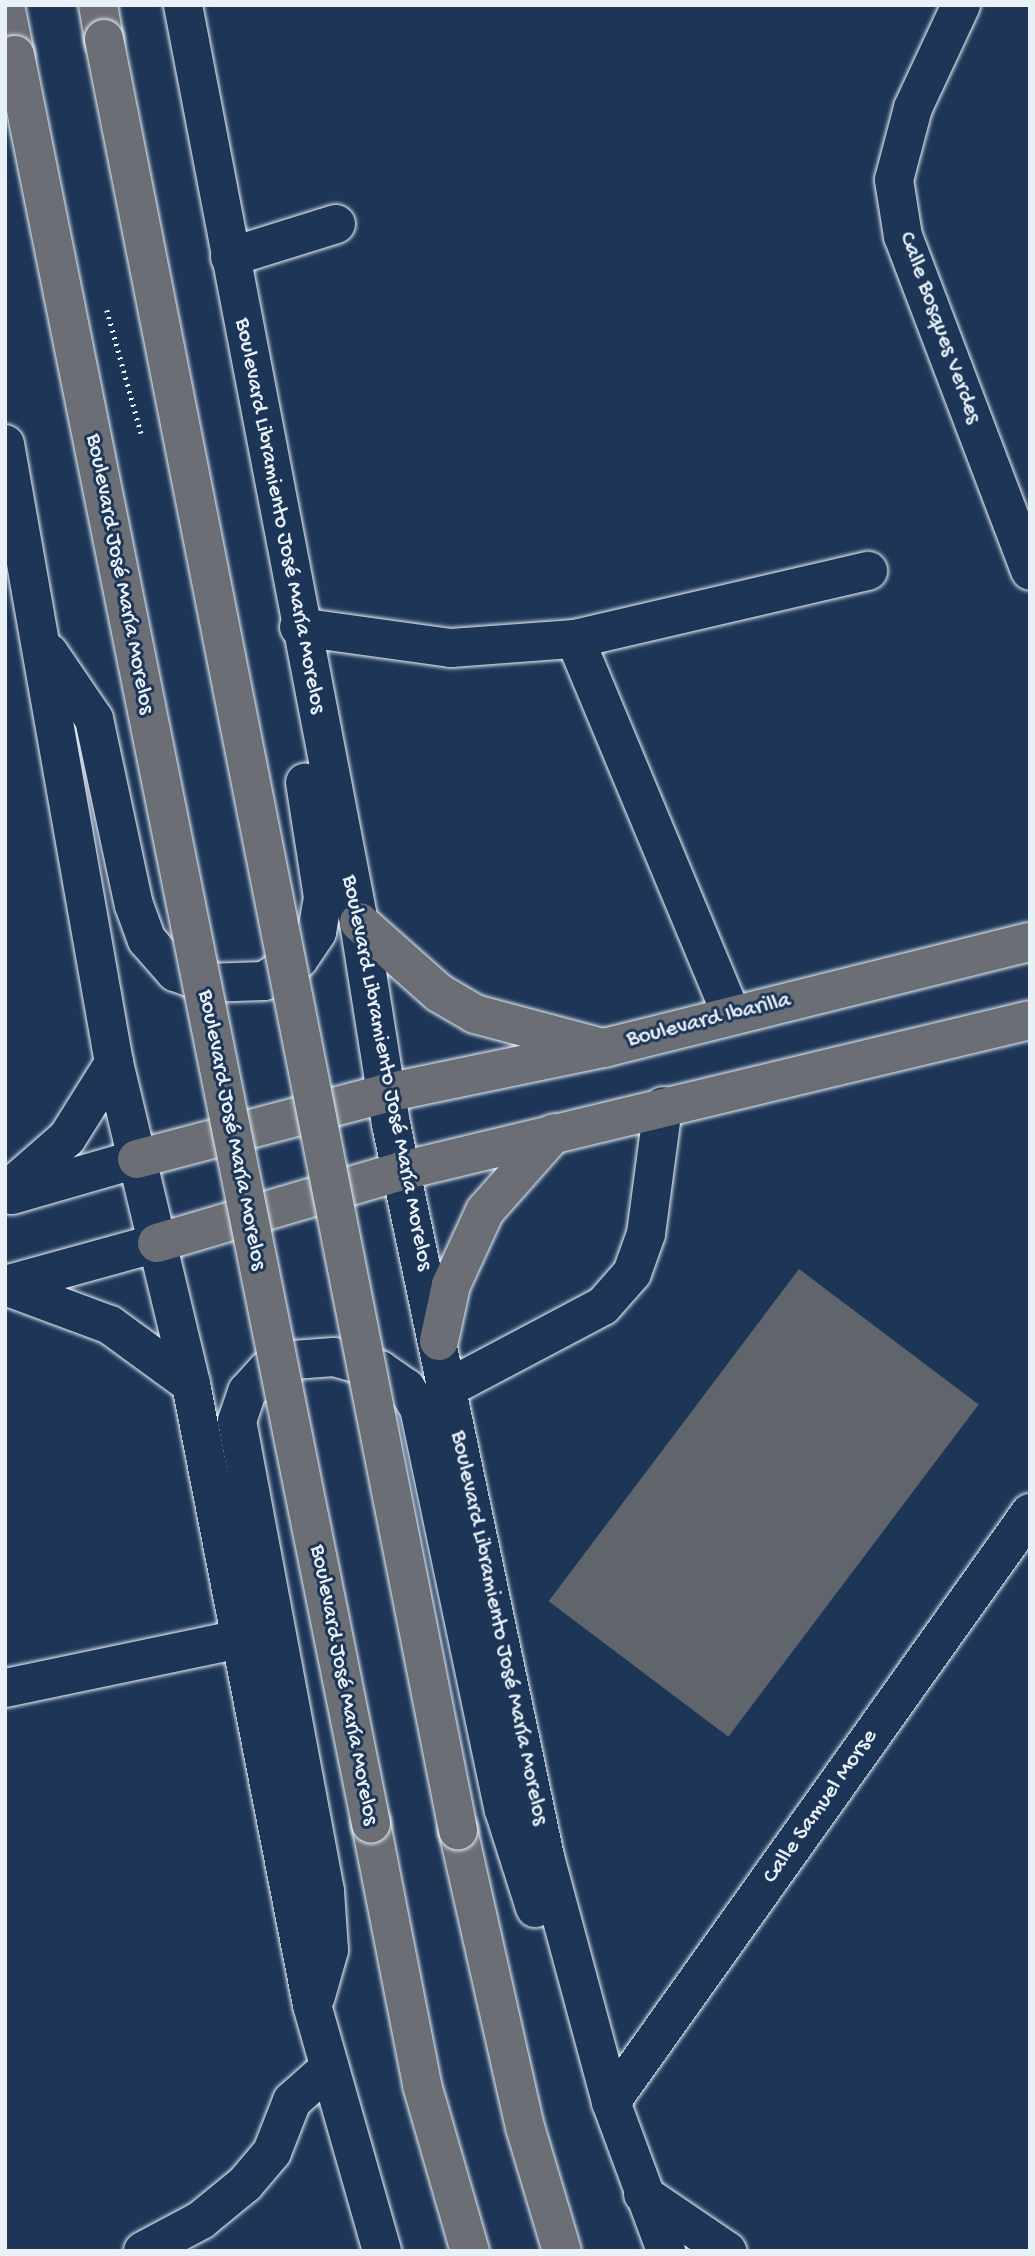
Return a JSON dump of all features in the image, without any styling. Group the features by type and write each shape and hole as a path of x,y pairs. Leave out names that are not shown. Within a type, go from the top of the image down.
{"main road":[{"name":"Boulevard José María Morelos","path":"5,5 422,2085 470,2251"},
{"path":"101,22 458,1830 525,2127 562,2251"},
{"path":"359,922 439,993 475,1014 604,1048"},
{"name":"Boulevard Ibarilla","path":"137,1159 386,1093 604,1048 731,1014 1030,942"},
{"path":"157,1243 401,1171 1030,1020"},
{"path":"439,1341 451,1285 479,1221 512,1176 554,1133"}],"street":[{"name":"Boulevard Libramiento José María Morelos","path":"183,5 301,638 359,922 401,1171 439,1341 545,1857 611,2102 666,2251"},
{"name":"Calle Bosques Verdes","path":"961,5 914,108 894,180 903,236 1030,571"},
{"path":"230,257 336,224"},
{"path":"5,444 45,649 114,1063 191,1384 312,2005 382,2251"},
{"path":"45,649 94,719 134,905 147,940 174,972 206,983 241,985 264,981 299,959 317,932 323,897 297,725 301,638 451,648 575,639 868,571"},
{"path":"575,639 731,1014"},
{"path":"5,1192 67,1138 114,1063"},
{"path":"448,1388 603,1306 632,1273 646,1234 663,1106"},
{"path":"5,1197 137,1159"},
{"path":"5,1285 157,1243"},
{"path":"5,1285 110,1325 191,1384"},
{"path":"312,2005 326,1975 325,1891 237,1422 247,1392 267,1370 293,1360 334,1357 380,1370 405,1388 419,1408 514,1847 535,1908 576,1972"},
{"name":"Calle Samuel Morse","path":"611,2102 1030,1513"},
{"path":"5,1688 240,1639"},
{"path":"143,2251 201,2220 245,2184 272,2152 292,2101 329,2068"},
{"path":"643,2194 727,2251"}],"building":[{"path":"799,1269 979,1404 728,1737 549,1601"}]}
